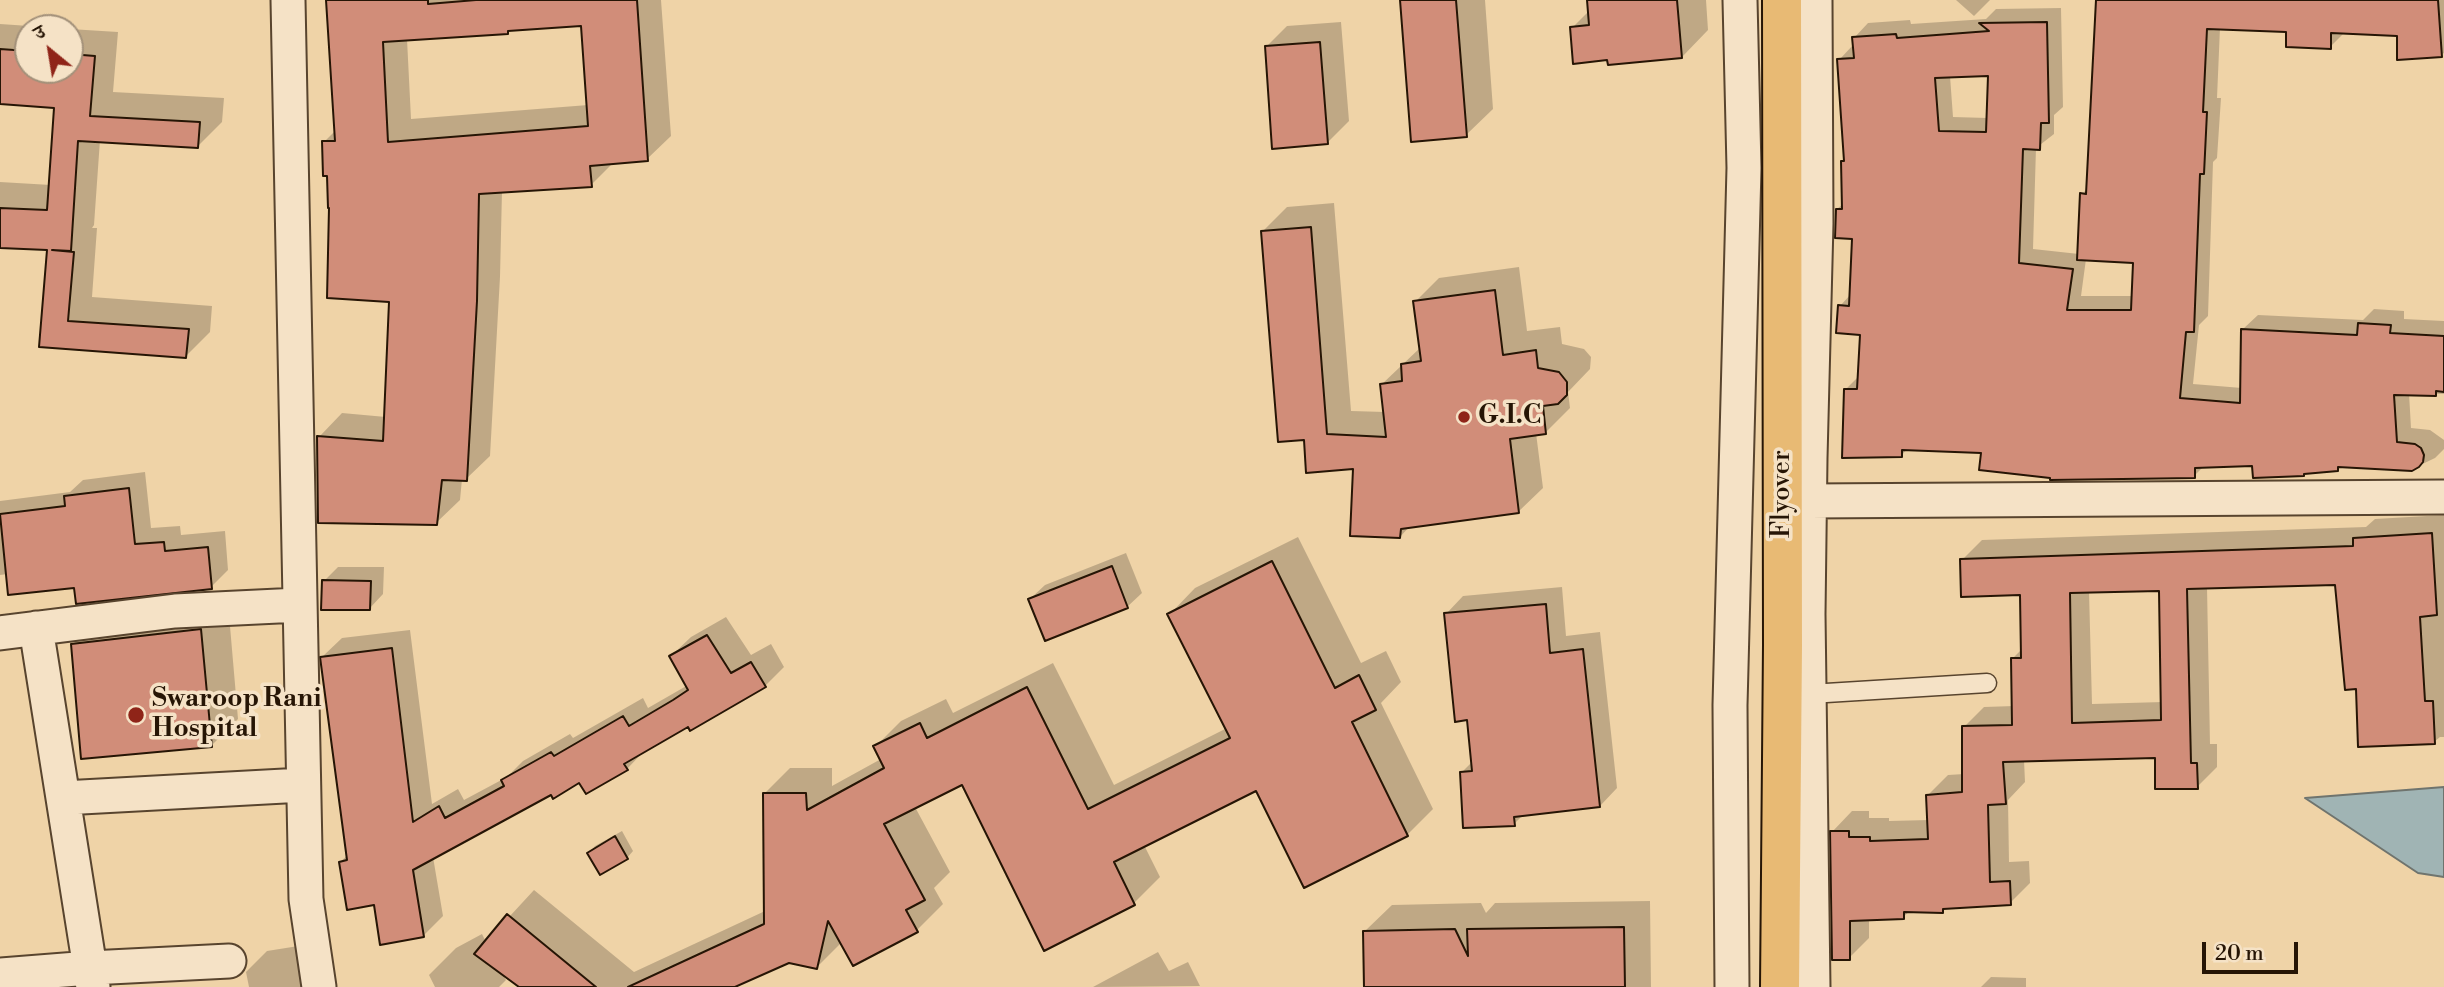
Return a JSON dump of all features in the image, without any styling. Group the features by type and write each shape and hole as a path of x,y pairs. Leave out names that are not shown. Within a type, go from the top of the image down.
{"main road":[{"name":"Flyover","path":"1780,987 1783,645 1782,0"}],"street":[{"path":"288,0 306,899 319,987"},
{"path":"1732,987 1730,705 1744,168 1740,0"},
{"path":"1813,987 1808,614 1816,210 1815,0"},
{"path":"1810,501 2444,496"},
{"path":"0,632 175,611 299,605"},
{"path":"36,628 92,977"},
{"path":"64,798 303,785"},
{"path":"0,975 92,977 229,961"}],"lane":[{"path":"1810,694 1987,683"}],"shaded area":[{"path":"2444,787 2444,877 2418,873 2305,798"}],"building":[{"path":"326,0 428,0 428,4 476,0 637,0 648,161 590,166 592,187 479,194 477,301 467,481 442,480 437,525 318,523 317,436 383,441 389,302 327,298 329,208 327,176 323,176 322,141 335,141","holes":["581,26 588,126 388,142 383,42"]},
{"path":"1400,0 1456,0 1467,137 1411,142"},
{"path":"1587,0 1677,0 1682,58 1608,65 1607,60 1573,64 1570,27 1589,25"},
{"path":"2096,0 2438,0 2442,57 2397,60 2397,36 2331,33 2331,49 2286,47 2286,32 2207,29 2203,112 2207,112 2204,174 2200,174 2194,332 2186,332 2180,398 2240,403 2241,329 2357,335 2358,323 2391,325 2390,333 2444,336 2444,392 2436,391 2436,396 2394,395 2397,442 2415,444 2421,448 2424,455 2419,467 2412,471 2338,467 2338,471 2304,476 2253,478 2252,466 2195,468 2195,478 2050,480 1979,470 1981,453 1902,450 1902,457 1842,458 1844,389 1857,389 1860,335 1836,333 1838,305 1849,306 1852,239 1835,238 1836,209 1842,209 1841,161 1844,161 1837,59 1854,58 1852,37 1896,34 1897,38 1989,31 1979,23 2047,22 2049,123 2041,123 2040,150 2023,149 2019,263 2073,269 2067,310 2131,310 2133,263 2077,260 2080,193 2086,194","holes":["1988,76 1986,132 1939,131 1935,78"]},
{"path":"1320,42 1328,144 1272,149 1265,46"},
{"path":"0,49 14,50 14,84 84,84 84,55 95,56 90,116 200,122 198,148 78,141 71,251 52,250 74,252 68,321 189,329 186,358 39,347 47,250 0,248 0,208 47,210 54,108 0,104"},
{"path":"1311,227 1327,434 1386,437 1380,384 1402,381 1401,364 1421,361 1413,301 1495,290 1503,355 1536,350 1538,368 1559,372 1567,382 1567,395 1558,404 1543,406 1546,434 1510,439 1519,513 1401,529 1400,538 1350,536 1353,469 1306,473 1304,440 1278,442 1261,231"},
{"path":"129,488 135,544 164,542 165,551 208,547 212,589 76,604 74,588 8,595 0,514 65,506 64,496"},
{"path":"2432,533 2437,615 2420,617 2425,701 2433,701 2435,744 2358,747 2356,689 2345,690 2335,585 2187,589 2191,763 2197,763 2198,789 2155,789 2155,758 2003,762 2006,804 1988,805 1990,882 2010,881 2011,905 1943,909 1943,913 1904,912 1904,919 1850,921 1850,960 1832,960 1830,831 1849,831 1849,837 1870,837 1870,841 1928,839 1926,795 1962,792 1962,726 2012,725 2011,658 2021,658 2020,595 1961,597 1960,559 2353,546 2353,538","holes":["2159,591 2161,720 2072,723 2070,593"]},
{"path":"1272,561 1335,688 1359,675 1376,710 1352,722 1408,836 1304,888 1256,791 1114,862 1135,905 1044,951 962,785 884,824 925,900 906,910 918,932 853,966 828,921 817,969 789,963 735,987 628,987 764,924 763,793 806,793 807,810 884,768 873,746 920,723 927,738 1027,687 1088,809 1230,738 1167,614"},
{"path":"1112,566 1128,608 1045,641 1028,599"},
{"path":"322,580 371,581 370,610 321,610"},
{"path":"1546,604 1550,653 1583,649 1600,807 1514,817 1515,826 1463,828 1460,772 1472,771 1467,720 1455,722 1444,613"},
{"path":"201,629 212,747 81,759 71,644"},
{"path":"707,635 731,673 751,662 766,687 690,731 688,727 624,764 628,770 586,794 579,783 553,799 551,795 413,870 424,937 380,945 374,905 347,910 339,862 347,860 320,657 392,648 413,822 439,806 445,818 504,786 501,780 551,752 554,756 623,716 629,726 673,700 688,690 669,656"},
{"path":"615,836 628,859 600,875 587,853"},
{"path":"507,914 596,987 519,987 474,954"},
{"path":"1624,927 1625,987 1364,987 1363,931 1455,929 1468,956 1467,929"}],"place":[{"name":"G.I.C","path":"1464,417"},
{"name":"Swaroop Rani Hospital","path":"136,715"}]}
